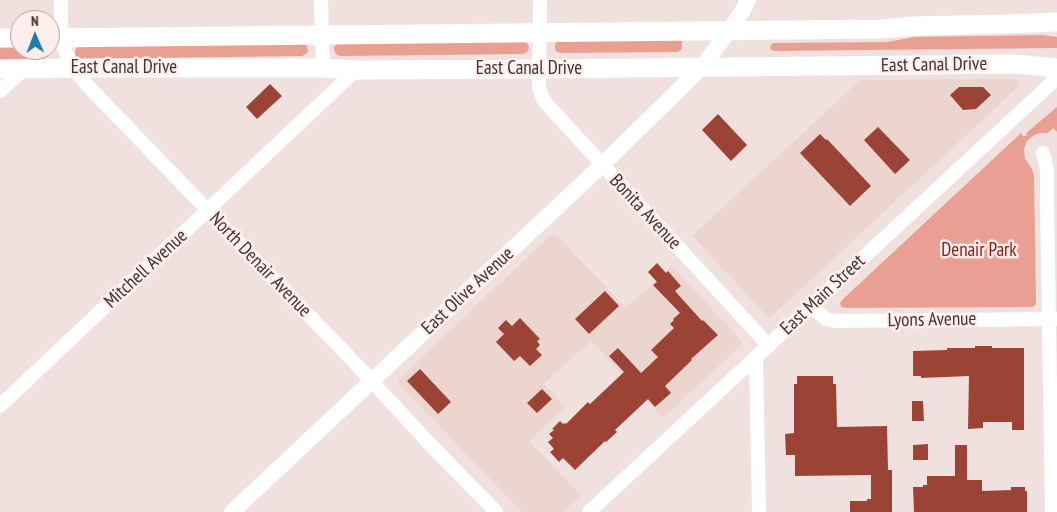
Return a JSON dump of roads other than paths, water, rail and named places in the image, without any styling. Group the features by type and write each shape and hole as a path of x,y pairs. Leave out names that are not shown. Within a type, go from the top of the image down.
{"main road":[{"name":"East Canal Drive","path":"60,38 882,30 915,26 1057,22"},
{"name":"East Canal Drive","path":"0,70 73,68 539,69 1014,64 1057,68"}],"street":[{"path":"321,0 323,68"},
{"name":"Bonita Avenue","path":"540,0 539,69 540,88 544,102 769,346"},
{"name":"East Olive Avenue","path":"232,512 602,166 701,68 729,31 748,0"},
{"name":"North Denair Avenue","path":"60,44 73,68 94,94 496,512"},
{"path":"0,91 24,69"},
{"name":"Mitchell Avenue","path":"0,406 356,70"},
{"name":"East Main Street","path":"589,512 1057,78"},
{"path":"1043,153 1046,170 1053,319 1052,512"},
{"name":"Lyons Avenue","path":"811,307 826,319 836,321 1053,319"},
{"path":"756,359 759,512"}],"park label":[{"name":"Denair Park","path":"979,251"}]}
